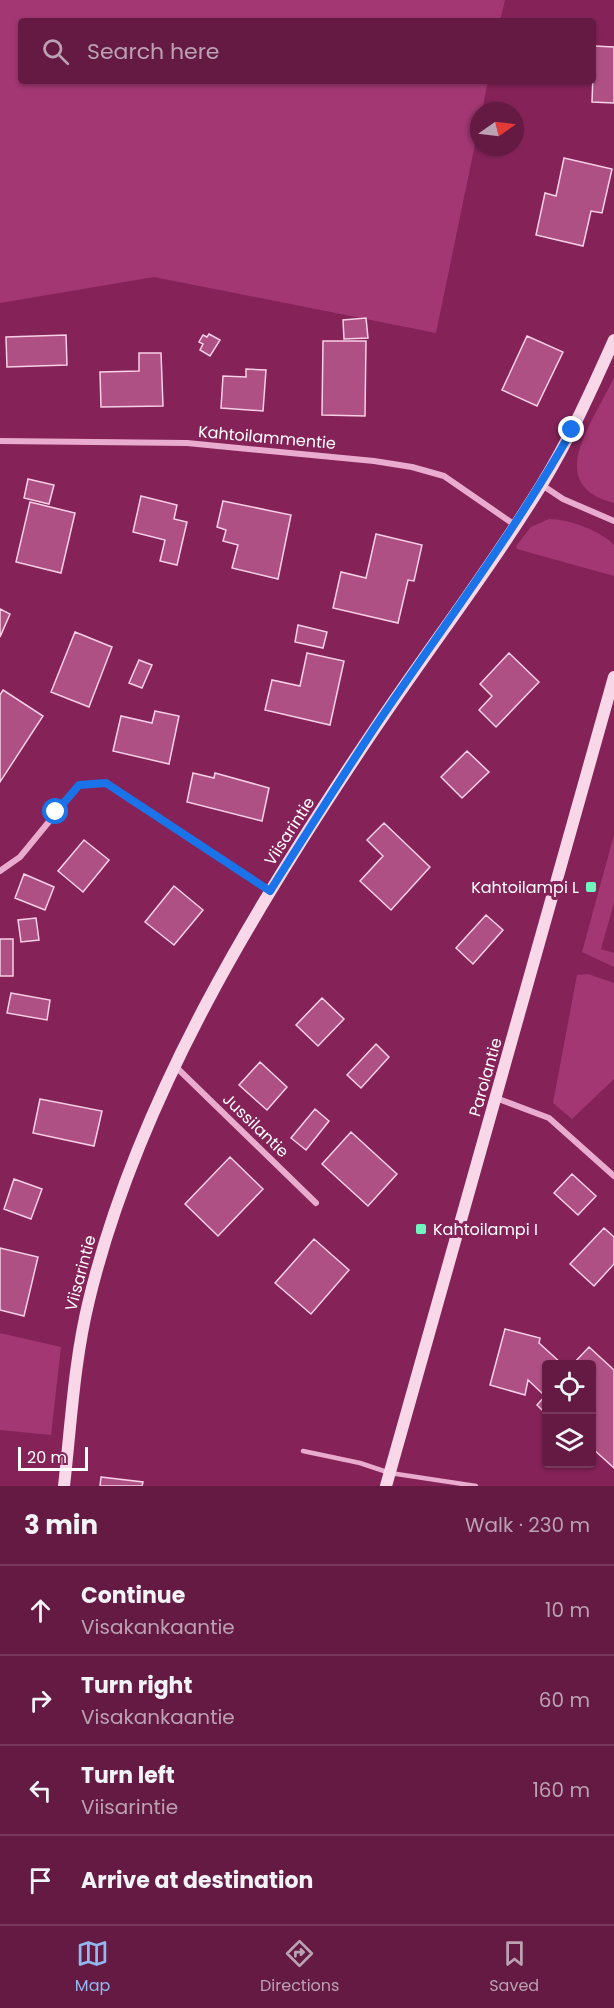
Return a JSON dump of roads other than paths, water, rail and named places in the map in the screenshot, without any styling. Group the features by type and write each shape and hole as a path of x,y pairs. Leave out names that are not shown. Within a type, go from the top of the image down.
{"street":[{"name":"Viisarintie","path":"64,1486 80,1344 89,1301 124,1182 176,1067 270,891 374,729 542,485 572,430 614,340"},
{"name":"Kahtoilammentie","path":"0,441 187,443 412,467 444,476 515,525"},
{"path":"542,485 563,499 614,521"},
{"name":"Parolantie","path":"386,1486 614,677"},
{"path":"0,871 20,857 79,785 106,783 270,891"},
{"name":"Jussilantie","path":"176,1067 316,1203"},
{"path":"496,1098 549,1118 614,1176"}],"lane":[{"path":"303,1450 360,1463 390,1473 476,1486"}],"place":[{"name":"Kahtoilampi L","path":"591,887"},
{"name":"Kahtoilampi I","path":"421,1229"}]}
